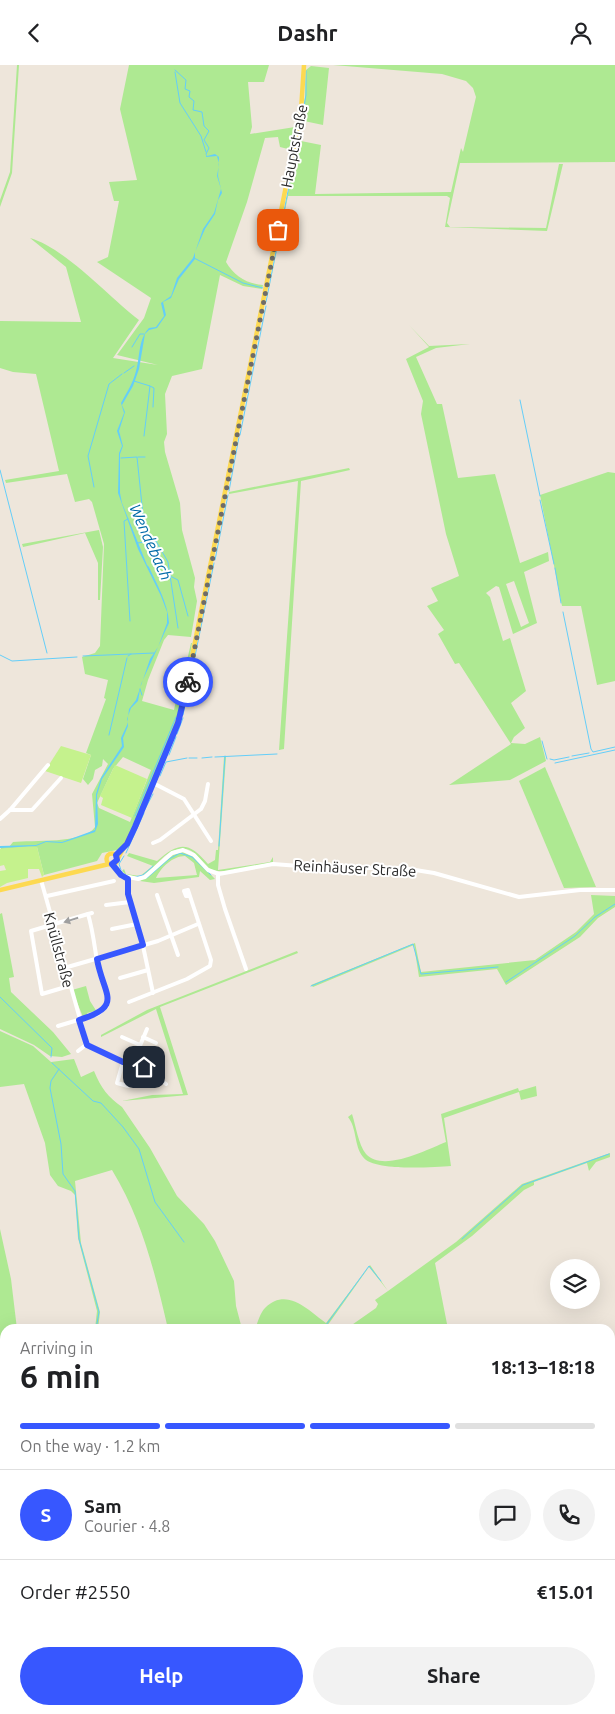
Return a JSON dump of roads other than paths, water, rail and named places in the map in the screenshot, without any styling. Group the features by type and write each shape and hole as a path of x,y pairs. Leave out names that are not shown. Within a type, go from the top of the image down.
{"main road":[{"name":"Hauptstraße","path":"113,861 124,849 178,723 182,707 301,111 304,65"},
{"path":"0,890 113,861"}],"street":[{"path":"0,819 10,811 48,765"},
{"path":"10,811 32,810 61,778"},
{"path":"153,783 182,797 211,841"},
{"path":"153,843 160,840 203,805 208,784"},
{"path":"113,861 117,869 128,879 143,878 170,854 181,850 193,854 208,870 218,874 218,885 222,900 246,969"},
{"name":"Reinhäuser Straße","path":"218,874 274,864 326,868 403,868 434,873 518,897 580,890 614,890"},
{"path":"128,879 127,891 143,945 153,993"},
{"name":"Knüllstraße","path":"41,880 47,896 47,905 69,986 89,1045"},
{"path":"47,896 114,881"},
{"path":"157,895 178,955"},
{"path":"129,1002 197,974 211,964 190,896"},
{"path":"106,905 130,902"},
{"path":"58,1026 100,1013 107,1006 108,998 97,959 90,914 31,931 42,994 69,986"},
{"path":"112,929 137,924"},
{"path":"64,968 172,936 198,925"},
{"path":"120,978 148,970"},
{"path":"134,1060 147,1029"},
{"path":"122,1037 140,1045"},
{"path":"143,1037 156,1043"},
{"path":"78,1051 89,1045 122,1062 134,1060 166,1084"},
{"path":"122,1062 117,1083 128,1087"},
{"path":"145,1085 161,1063"}],"water":[{"path":"207,152 207,156 215,154 219,157 219,163 217,156 206,157"},
{"path":"218,167 222,193 218,200 215,214 205,229 195,251 203,229 214,213 221,189 217,176"},
{"path":"195,252 195,259 179,279 171,298 163,302 166,315 157,328 149,330 145,334 139,369 133,386 122,405 125,412 119,431 123,446 120,454 120,493 122,503 167,608 169,623 158,647 167,623 167,612 138,549 118,493 119,453 122,446 117,431 124,413 121,403 135,375 145,332 149,328 156,327 164,316 161,303 171,296 177,278 193,258"},
{"path":"158,647 143,680 150,659"},
{"path":"141,687 138,701 131,708 128,716 129,709 136,700"},
{"path":"127,722 128,726 123,738 124,747 102,779 97,795 98,824 95,832 62,843 46,842 36,846 0,848 0,846 36,845 46,841 62,842 95,830 96,794 101,778 122,746 121,738"}],"waterway":[{"name":"Wendebach","path":"175,70 186,80 185,89 190,91 189,97 194,101 193,110 202,112 204,126 209,131 204,140 209,148 206,154"},
{"path":"301,124 306,95 306,71"},
{"path":"175,72 180,103 201,136 206,152"},
{"path":"296,152 300,133"},
{"path":"266,302 295,156"},
{"path":"194,258 243,283 263,288"},
{"path":"240,435 266,306"},
{"path":"132,347 140,334 144,334"},
{"path":"124,373 134,366"},
{"path":"94,487 88,456 109,384 122,374"},
{"path":"134,381 150,386 144,436"},
{"path":"150,386 154,388 153,407"},
{"path":"520,400 540,496"},
{"path":"229,491 239,437"},
{"path":"121,458 137,457 143,515"},
{"path":"138,457 145,457"},
{"path":"0,470 47,653"},
{"path":"215,560 228,495"},
{"path":"540,500 554,564"},
{"path":"128,519 124,521 130,621"},
{"path":"137,543 156,541 168,562 178,628"},
{"path":"183,715 214,563"},
{"path":"555,568 561,603"},
{"path":"170,576 178,580 188,616"},
{"path":"563,612 591,749 593,752 615,747"},
{"path":"128,656 131,654 154,653"},
{"path":"83,656 131,654"},
{"path":"0,655 12,661 77,657"},
{"path":"109,735 127,658"},
{"name":"Wendebach","path":"140,689 142,695"},
{"path":"135,816 176,717"},
{"path":"177,734 183,718"},
{"path":"169,755 176,737"},
{"path":"542,741 547,759"},
{"path":"555,763 615,750"},
{"path":"572,756 589,753"},
{"path":"215,757 277,754"},
{"path":"219,846 225,756"},
{"path":"202,758 212,757"},
{"path":"550,759 569,757"},
{"path":"160,776 166,762 187,758"},
{"path":"189,758 197,758"},
{"path":"144,811 153,794"},
{"path":"126,853 144,813"},
{"path":"147,878 169,859 180,853 192,857 211,875"},
{"path":"121,870 119,864 124,856"},
{"path":"135,877 143,875 153,866"},
{"path":"506,982 575,936 595,917 615,904"},
{"path":"311,986 413,944 421,974 498,967"},
{"path":"0,997 52,1048 51,1057"},
{"path":"52,1063 93,1101 101,1103 123,1127 139,1149 155,1202 184,1242"},
{"path":"59,1069 51,1081 50,1088 61,1144 63,1174 75,1191 79,1239 99,1312 97,1324"},
{"path":"462,1239 523,1185 609,1154"},
{"path":"327,1324 369,1266 381,1281"}]}
